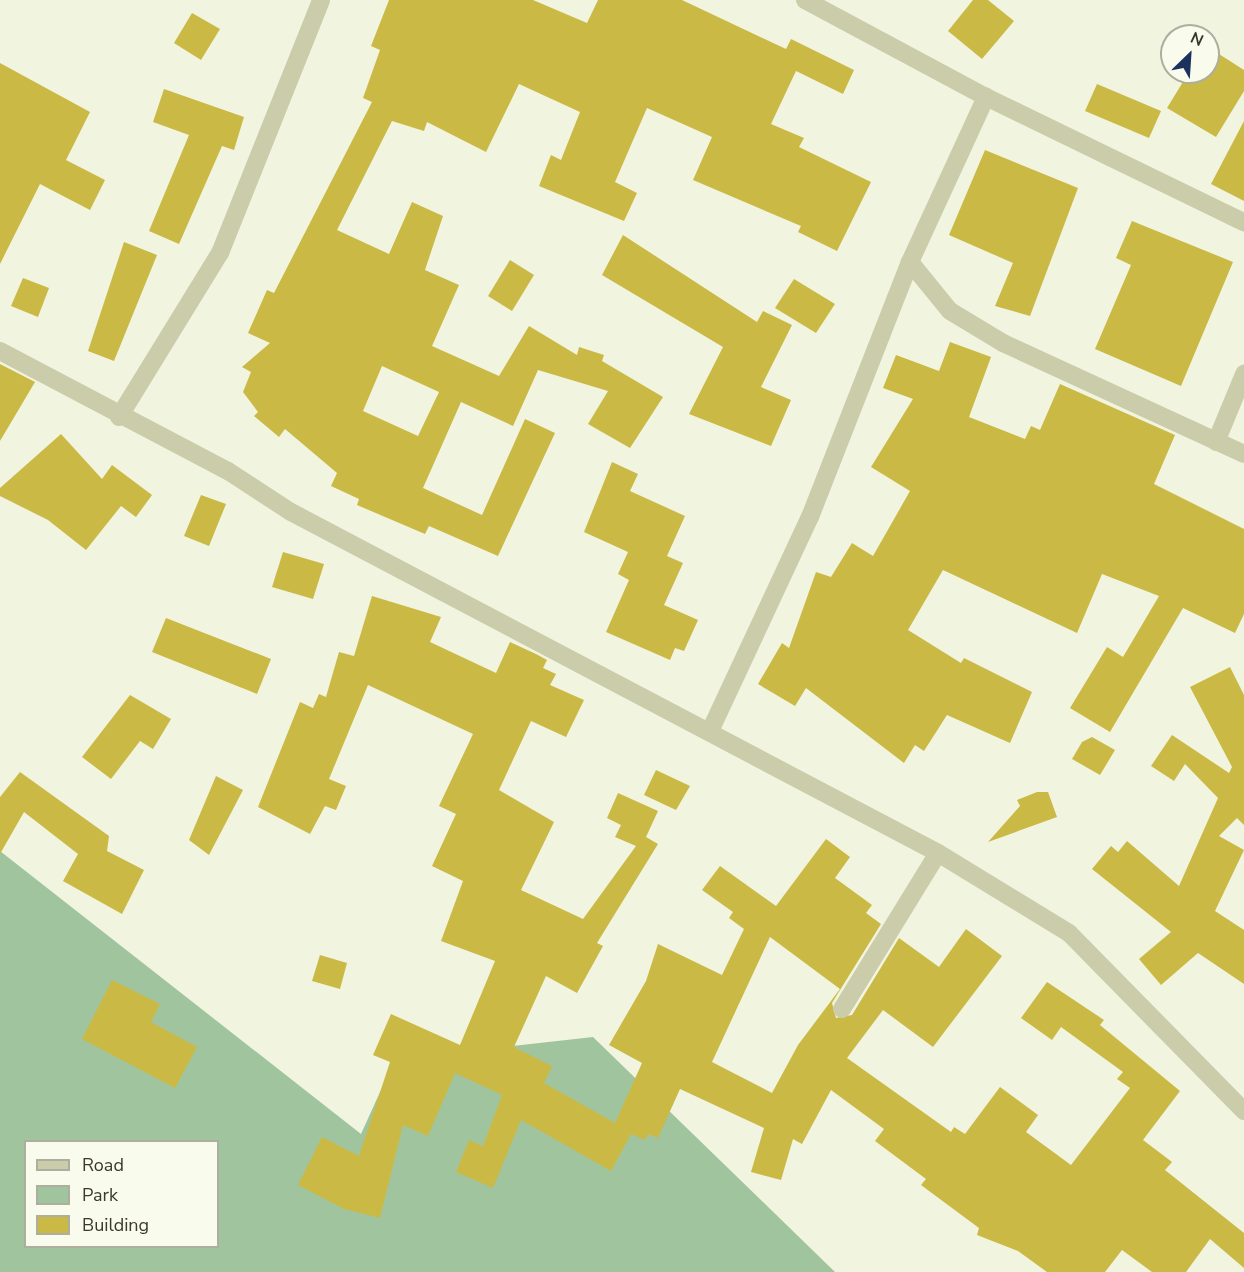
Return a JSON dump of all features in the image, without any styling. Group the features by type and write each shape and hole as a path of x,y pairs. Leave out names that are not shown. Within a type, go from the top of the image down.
{"street":[{"path":"119,417 220,253 321,0"},
{"path":"805,0 986,98 1244,222"},
{"path":"711,729 810,517 910,262 986,98"},
{"path":"910,262 950,311 1003,343 1244,454"},
{"path":"0,351 119,417 711,729 938,853 1070,933 1244,1111"},
{"path":"1216,442 1244,374"},
{"path":"842,1009 938,853"}],"green space":[{"path":"0,851 361,1134 395,1059 593,1037 835,1272 0,1272"}],"building":[{"path":"389,0 533,0 587,23 598,0 682,0 786,49 791,39 854,70 843,94 796,71 771,124 804,138 799,147 871,182 837,251 798,232 801,226 693,180 712,137 647,108 615,182 637,193 624,221 539,186 551,155 561,160 580,112 519,84 486,152 427,122 424,131 392,121 337,230 389,254 412,202 443,216 425,270 459,285 432,346 499,376 529,326 577,355 579,347 604,355 602,361 663,397 630,448 588,424 608,391 538,370 513,426 461,402 423,488 482,515 525,419 555,433 498,556 429,526 425,534 357,505 359,499 331,486 337,473 285,429 279,437 254,416 258,412 243,392 251,372 242,367 270,343 248,333 267,290 274,293 372,102 363,98 380,50 371,46","holes":["382,366 439,392 418,436 363,411"]},
{"path":"973,0 988,0 1014,21 982,59 948,31"},
{"path":"192,13 220,29 201,60 174,43"},
{"path":"1220,55 1244,70 1244,91 1216,137 1167,108 1182,84 1220,84"},
{"path":"0,63 90,112 66,160 105,180 90,210 40,184 0,264"},
{"path":"1097,84 1161,111 1149,138 1085,111"},
{"path":"164,89 244,117 234,150 222,146 179,244 149,231 189,135 153,122"},
{"path":"1244,121 1244,201 1211,184"},
{"path":"985,150 1078,188 1030,316 995,306 1013,263 949,235"},
{"path":"1132,221 1233,262 1181,386 1095,349 1131,265 1116,258"},
{"path":"623,235 757,322 763,311 792,325 761,387 791,400 771,446 689,414 723,347 602,275"},
{"path":"124,242 157,255 114,361 88,351"},
{"path":"510,260 534,275 512,311 488,296"},
{"path":"23,278 49,288 38,317 11,306"},
{"path":"794,279 835,304 816,333 775,308"},
{"path":"950,342 991,357 969,417 1025,439 1031,426 1040,430 1060,384 1175,435 1154,484 1244,529 1244,614 1235,633 1183,608 1110,732 1070,708 1107,647 1123,657 1159,596 1102,574 1077,633 943,570 908,630 961,663 964,658 1032,692 1010,743 947,715 924,751 915,745 904,763 806,688 795,706 758,684 782,643 789,648 816,572 831,577 852,543 873,556 910,491 871,467 913,399 883,388 896,355 939,371"},
{"path":"0,364 35,382 0,441"},
{"path":"61,434 102,479 112,465 152,495 136,517 121,506 86,550 48,520 0,496 0,488"},
{"path":"612,462 638,474 630,491 685,516 667,556 683,563 664,605 698,620 684,651 675,648 670,660 606,632 629,580 618,574 628,552 584,532"},
{"path":"201,495 226,504 209,546 184,536"},
{"path":"283,552 324,564 313,599 272,587"},
{"path":"372,596 441,617 430,642 496,673 510,642 536,654 547,660 543,668 556,674 550,685 584,700 566,737 531,721 499,790 554,822 521,890 583,919 636,846 615,837 621,825 607,818 618,793 658,811 646,837 658,844 597,943 603,946 577,993 546,976 514,1047 552,1066 544,1083 615,1123 642,1063 609,1045 646,981 658,944 722,975 744,929 729,918 733,912 702,890 720,866 776,906 826,839 850,857 835,878 872,905 866,913 881,924 832,1003 836,1018 852,1015 899,938 939,967 966,929 1002,956 933,1047 883,1010 847,1058 951,1132 954,1127 965,1134 1000,1087 1038,1115 1026,1132 1071,1165 1130,1088 1117,1079 1123,1072 1061,1027 1052,1040 1021,1018 1047,982 1104,1020 1100,1025 1180,1091 1143,1140 1172,1162 1165,1170 1244,1233 1244,1268 1210,1239 1186,1272 1152,1272 1122,1250 1105,1272 1047,1272 1018,1251 977,1235 979,1228 921,1185 926,1179 875,1141 884,1129 831,1090 802,1144 793,1139 781,1180 751,1172 764,1128 680,1089 658,1138 648,1134 645,1140 631,1134 611,1171 521,1120 493,1188 456,1172 469,1140 483,1146 502,1095 455,1073 428,1136 403,1125 380,1218 344,1209 298,1185 322,1137 359,1156 390,1062 373,1055 391,1014 460,1045 495,961 441,941 463,881 432,866 456,814 439,806 473,734 368,685 329,779 346,786 336,810 325,806 310,834 258,807 300,702 313,708 319,694 326,697 339,652 354,656","holes":["770,937 840,989 798,1045 772,1093 712,1062"]},
{"path":"166,618 271,659 257,694 152,652"},
{"path":"1230,667 1244,695 1244,825 1237,818 1219,836 1244,850 1215,911 1244,930 1244,984 1198,953 1161,985 1139,959 1171,932 1092,869 1111,846 1118,852 1127,841 1179,886 1218,798 1185,764 1174,781 1151,766 1172,735 1229,773 1232,767 1190,687"},
{"path":"130,695 171,719 153,749 140,741 111,779 82,757"},
{"path":"1092,737 1115,750 1100,775 1072,759 1082,742"},
{"path":"656,770 690,786 676,810 644,795"},
{"path":"20,772 109,836 107,851 144,870 122,914 63,881 78,854 24,812 0,854 0,797"},
{"path":"216,776 243,790 209,855 189,840"},
{"path":"1037,792 1048,792 1057,817 988,842 1020,806 1017,800"},
{"path":"320,955 347,963 340,989 312,981"},
{"path":"112,980 160,1004 151,1022 197,1047 175,1088 82,1039"}]}
